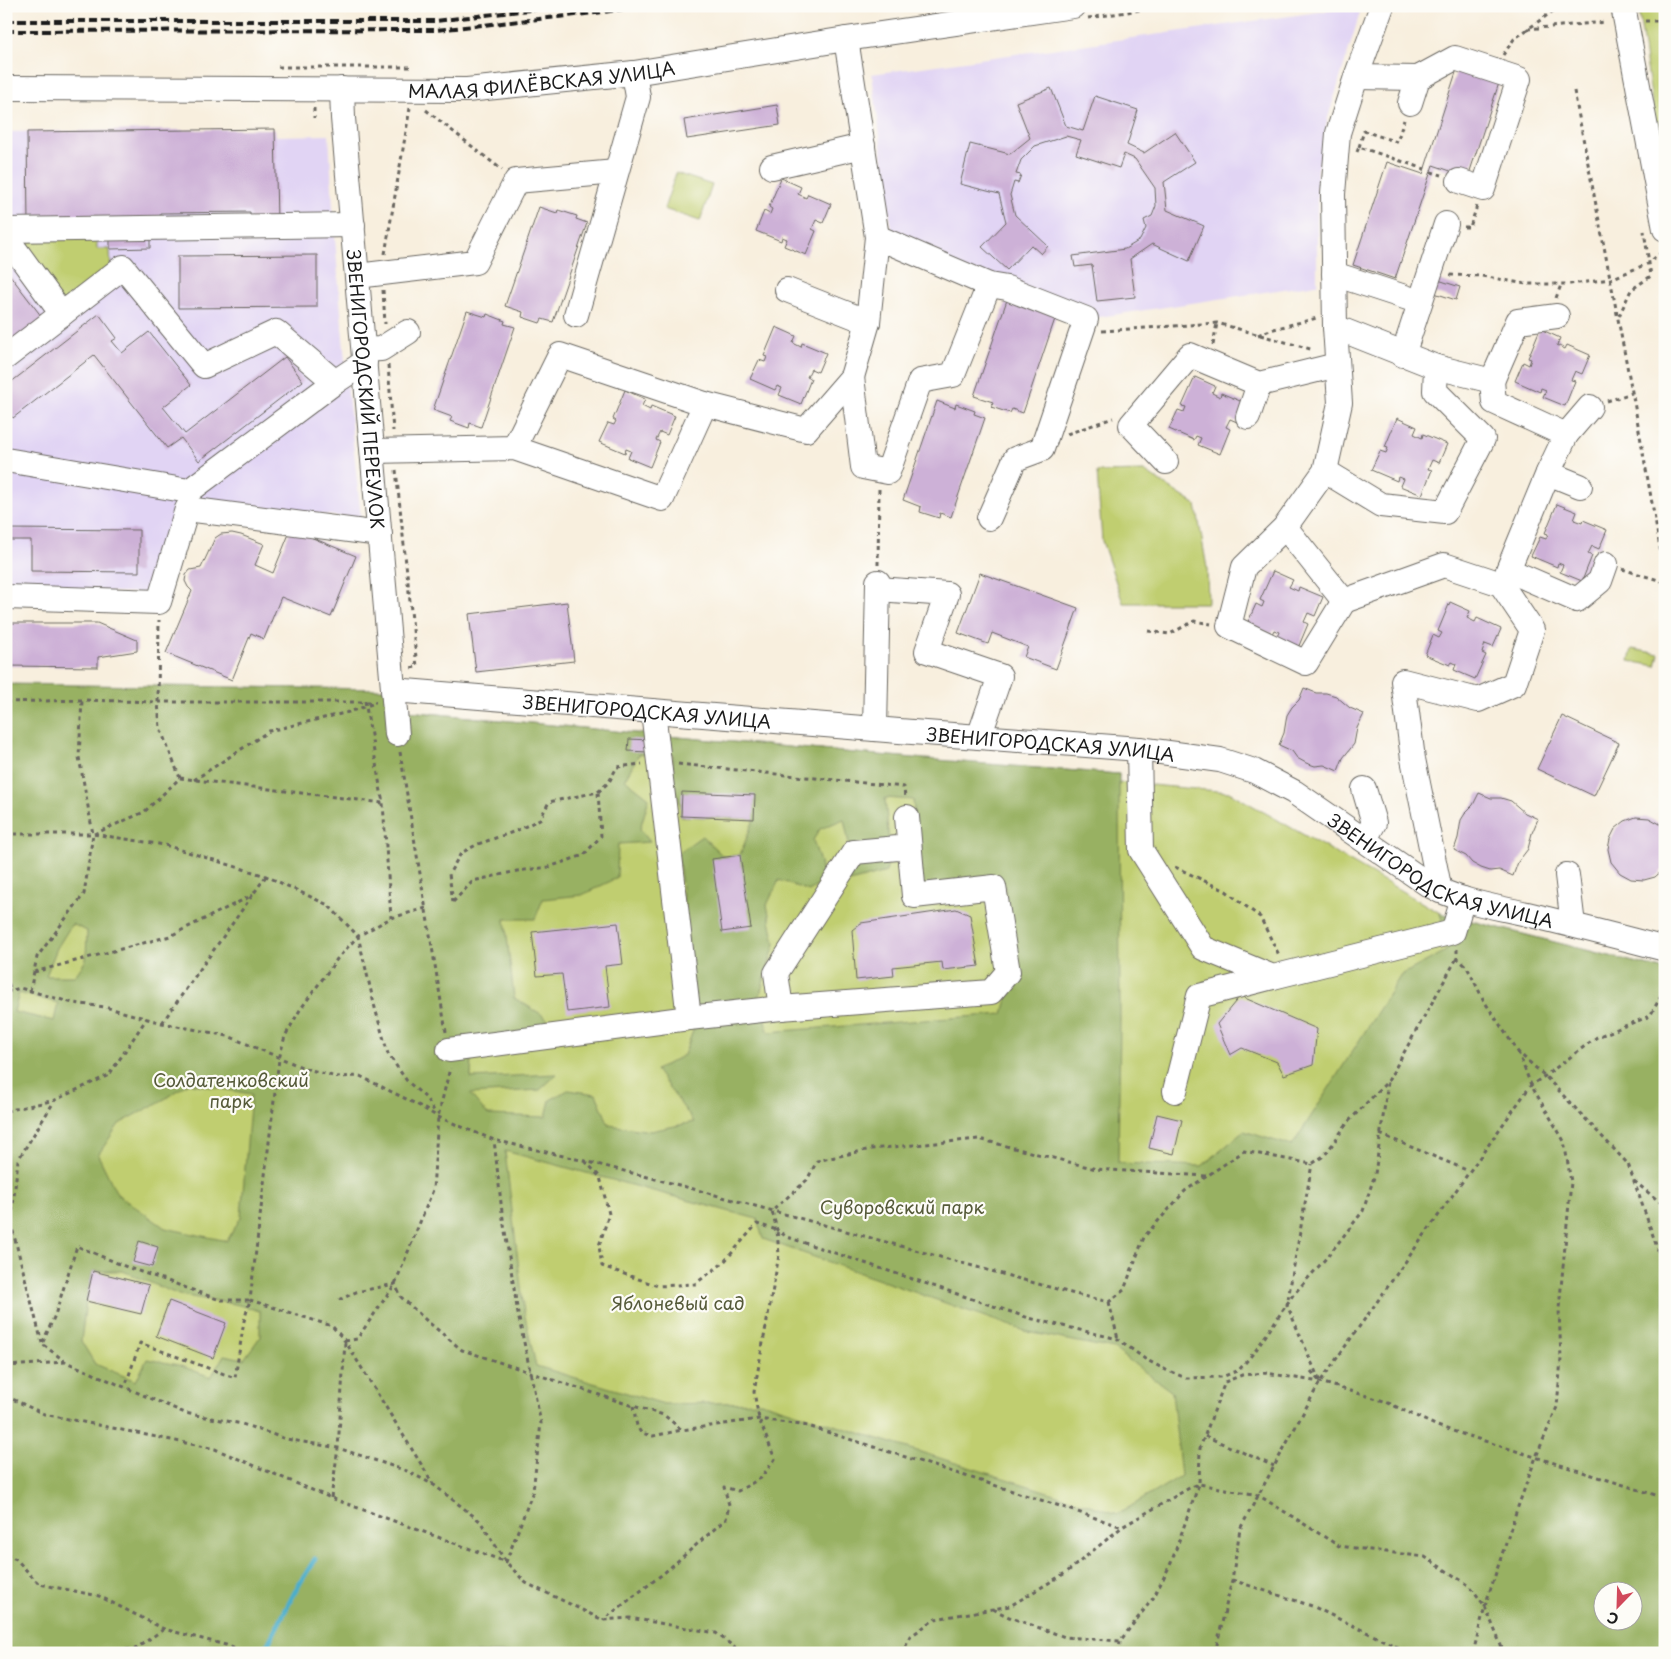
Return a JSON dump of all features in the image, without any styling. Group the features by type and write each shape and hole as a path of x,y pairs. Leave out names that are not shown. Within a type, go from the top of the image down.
{"street":[{"name":"МАЛАЯ ФИЛЁВСКАЯ УЛИЦА","path":"6,88 467,90 634,74 846,39 1073,6"},
{"path":"1382,6 1338,133 1333,194 1335,321 1340,403 1325,471 1285,528 1244,567 1229,626 1306,663 1344,601 1444,565 1504,577 1577,600 1600,581 1606,564"},
{"path":"1614,14 1665,229"},
{"path":"846,39 877,237 868,322 852,377 863,467 888,472 920,381 953,374 988,285"},
{"path":"1356,77 1418,78 1455,58 1519,79 1483,189 1459,181"},
{"path":"576,315 638,97 634,74"},
{"path":"1410,103 1418,78"},
{"name":"ЗВЕНИГОРОДСКИЙ ПЕРЕУЛОК","path":"342,89 364,356 383,451 380,534 397,734"},
{"path":"772,167 862,146"},
{"path":"357,276 474,262 516,181 616,172"},
{"path":"1402,355 1446,224"},
{"path":"6,230 353,225"},
{"path":"6,237 62,314"},
{"path":"877,237 988,285 1007,288 1086,319 1042,449 1015,460 989,518"},
{"path":"6,357 123,267 204,366 276,332 335,382"},
{"path":"1334,274 1420,302"},
{"path":"787,290 868,322"},
{"path":"1558,316 1518,321 1492,381 1494,402 1566,435"},
{"path":"1335,321 1402,355 1436,367 1492,381"},
{"path":"6,460 189,491 335,382 364,356 387,346 408,332"},
{"path":"514,448 560,355 705,404 806,430 852,377"},
{"path":"1166,462 1131,425 1190,355 1260,384 1337,360"},
{"path":"1325,471 1381,505 1446,512 1483,438 1435,391 1436,367"},
{"path":"1248,417 1260,384"},
{"path":"383,451 514,448 662,499 705,404"},
{"path":"1504,577 1566,435 1590,407"},
{"path":"1548,473 1580,486"},
{"path":"6,597 159,602 187,509 380,534"},
{"path":"1285,528 1344,601"},
{"path":"1440,891 1413,759 1403,680 1478,700 1514,684 1532,630 1504,577"},
{"path":"875,729 878,586 947,594 927,651 1000,676 979,737"},
{"name":"ЗВЕНИГОРОДСКАЯ УЛИЦА","path":"393,690 1139,749 1220,760 1254,771 1294,792 1440,891 1463,899 1665,949"},
{"path":"654,711 689,1018"},
{"path":"1139,749 1141,850 1203,948 1281,975"},
{"path":"1364,789 1374,824 1364,839"},
{"path":"449,1050 689,1018 781,1008 991,992 1008,972 994,887 914,896 906,817"},
{"path":"781,1008 776,973 854,852 909,847"},
{"path":"1567,875 1573,925"},
{"path":"1176,1091 1199,996 1453,932 1463,899"}],"path":[{"path":"1493,70 1514,39 1560,6"},
{"path":"1527,30 1614,14"},
{"path":"278,67 414,66"},
{"path":"1574,91 1611,279 1665,576"},
{"path":"1356,156 1364,131 1397,142 1410,103"},
{"path":"411,105 382,273 387,346 383,451 417,667"},
{"path":"420,105 516,181"},
{"path":"314,106 314,118"},
{"path":"1359,147 1424,169"},
{"path":"1429,274 1482,276 1526,284 1570,284 1611,279 1649,263 1665,249"},
{"path":"1618,318 1631,290 1650,276 1649,263"},
{"path":"1660,319 1665,319"},
{"path":"1257,335 1270,330 1335,321"},
{"path":"1082,332 1218,323 1337,360"},
{"path":"1590,407 1632,393"},
{"path":"1044,444 1077,430 1131,412 1142,412"},
{"path":"878,586 879,471"},
{"path":"1606,564 1665,582"},
{"path":"159,602 158,702 160,728 180,778"},
{"path":"1148,631 1170,634 1194,621 1229,626"},
{"path":"30,991 36,957 84,894 93,834 79,757 82,700"},
{"path":"6,702 82,700 380,702 269,731 194,780"},
{"path":"365,701 383,803 391,918"},
{"path":"345,1341 357,1339 395,1284 433,1190 438,1117 451,1063 397,734"},
{"path":"93,834 144,812 180,778"},
{"path":"180,778 383,803"},
{"path":"453,902 473,882 517,871 549,867 584,855 601,836 598,792"},
{"path":"6,834 93,834 165,845 266,876 328,905 358,936 388,1054 406,1081 426,1098 438,1117"},
{"path":"1175,866 1226,891 1260,917 1281,975"},
{"path":"162,1023 266,876"},
{"path":"34,972 170,936 253,895"},
{"path":"125,1386 140,1343 235,1378 244,1322 250,1300 279,1059 285,1036 300,1010 337,959 358,936 391,918 426,908"},
{"path":"1320,1382 1287,1304 1312,1164 1325,1154 1348,1122 1388,1081 1457,958 1453,932"},
{"path":"1457,958 1467,967 1484,1001 1518,1052 1531,1085 1564,1141 1571,1182 1559,1308 1561,1359 1557,1407 1536,1457 1485,1606 1473,1653"},
{"path":"6,976 11,990"},
{"path":"6,993 20,988 73,1003 105,1007 162,1023 228,1036 304,1068 336,1077 360,1076 438,1117 494,1140 585,1161 1109,1302"},
{"path":"1214,1653 1232,1580 1240,1528 1320,1382 1531,1085 1598,1037 1650,1016 1665,989"},
{"path":"6,1111 55,1100 108,1075 147,1018"},
{"path":"1518,1052 1545,1076 1628,1164 1665,1270"},
{"path":"585,1161 600,1177 610,1214 599,1246 602,1266 658,1286 695,1284 723,1263 757,1224 778,1230 788,1237 1029,1318 1118,1339 1145,1359 1186,1378 1222,1377 1240,1370 1256,1350 1293,1295 1328,1256 1363,1210 1376,1174 1388,1081"},
{"path":"55,1100 18,1160 11,1224 42,1344 66,1362 186,1413 242,1424 286,1439 338,1448 407,1471 434,1485 480,1520 506,1562 526,1583 603,1620 630,1618 716,1633 734,1647 737,1653"},
{"path":"1380,1134 1469,1171"},
{"path":"772,1211 807,1180 817,1161 871,1149 979,1139 1096,1169 1206,1176"},
{"path":"494,1140 502,1212 516,1305 541,1423 533,1492 506,1562"},
{"path":"1109,1302 1124,1290 1144,1237 1185,1192 1206,1176 1244,1151 1312,1164"},
{"path":"1634,1180 1665,1206"},
{"path":"603,1620 664,1573 726,1519 729,1505 724,1487 738,1491 761,1478 775,1459 759,1419 754,1392 779,1255 778,1230 772,1211"},
{"path":"42,1344 55,1315 77,1246 128,1268 220,1300 250,1300 332,1326 345,1341 434,1485"},
{"path":"339,1300 356,1292 395,1284"},
{"path":"395,1284 401,1297 462,1350 664,1415 682,1430"},
{"path":"1109,1302 1118,1339"},
{"path":"331,1498 338,1448 345,1341"},
{"path":"6,1366 66,1362"},
{"path":"1311,1371 1320,1382"},
{"path":"1119,1653 1120,1641 1154,1597 1171,1563 1199,1484 1200,1448 1225,1382 1242,1375 1266,1373 1320,1382 1384,1401 1437,1426 1665,1498"},
{"path":"6,1396 44,1414 215,1449 331,1498 506,1562"},
{"path":"633,1406 637,1426 641,1433 653,1436 759,1419 808,1426 1122,1527"},
{"path":"1205,1436 1274,1466"},
{"path":"902,1653 911,1636 935,1619 1010,1606 1067,1572 1122,1527 1199,1484 1258,1496 1339,1546 1425,1557 1470,1586 1485,1606 1504,1653"},
{"path":"6,1554 16,1559 39,1584 99,1596 164,1629 226,1645 245,1653"},
{"path":"1232,1580 1312,1606 1410,1653"},
{"path":"993,1609 1009,1617 1065,1637 1120,1641"},
{"path":"103,1653 104,1651 135,1649 164,1629"}],"shaded area":[{"path":"1362,6 1327,121 1317,175 1317,284 1086,319 893,240 872,74"},
{"path":"275,129 276,136 329,135 346,374 361,519 183,498 155,593 6,589 6,132"}],"green space":[{"path":"175,6 438,6 423,8 176,8"},
{"path":"1638,6 1665,6 1665,176 1655,123"},
{"path":"676,173 712,185 700,221 664,209"},
{"path":"97,234 97,249 110,249 111,270 63,306 11,236"},
{"path":"1144,471 1196,505 1207,568 1208,603 1123,603 1102,541 1097,472"},
{"path":"1632,649 1659,654 1656,666 1629,661"},
{"name":"Суворовский парк","path":"6,684 407,711 965,763 1119,774 1118,782 1229,792 1440,913 1665,970 1665,1653 6,1653"},
{"name":"Суворовский парк","path":"6,684 388,689 407,711 852,753 1119,774 1120,1020 1118,1163 1202,1166 1244,1131 1292,1146 1401,975 1446,951 1445,933 1440,913 1665,970 1665,1653 6,1653","holes":["639,754 673,755 672,781 681,806 681,816 754,819 740,855 724,857 702,836 678,853 697,1020 684,1055 656,1070 694,1122 651,1131 609,1125 596,1094 568,1090 550,1100 546,1117 488,1115 470,1094 540,1090 557,1074 471,1078 472,1042 554,1025 541,1014 514,998 505,919 535,919 543,899 582,895 617,878 618,844 650,842 640,829 649,798 625,779","885,798 913,800 921,888 1005,887 1012,980 1003,1014 768,1032 759,997 775,944 767,905 779,880 809,891 823,882 820,862 813,840 820,829 844,819 849,844 850,882 886,872 890,855","72,924 87,931 86,960 75,976 46,976 57,948","19,993 58,1003 54,1021 14,1012","188,1083 251,1094 241,1217 227,1241 165,1228 117,1194 98,1155 119,1124 170,1096","505,1151 757,1219 763,1239 1028,1332 1114,1349 1172,1392 1181,1476 1118,1514 761,1402 664,1404 536,1366 524,1312","93,1271 123,1271 179,1295 235,1304 260,1311 260,1337 244,1359 224,1355 211,1377 178,1365 147,1359 136,1381 95,1364 81,1341 86,1301"]}],"building":[{"path":"1458,66 1500,80 1468,177 1433,165 1395,279 1353,265 1387,162 1423,174"},
{"path":"1051,88 1066,126 1083,131 1095,96 1138,110 1127,145 1144,153 1175,132 1195,162 1164,182 1167,210 1204,226 1189,261 1152,244 1130,259 1135,297 1097,301 1092,265 1075,267 1073,256 1125,249 1140,240 1146,228 1144,220 1152,216 1156,206 1155,188 1135,159 1124,154 1119,168 1076,154 1081,140 1066,136 1035,146 1021,160 1016,174 1021,175 1018,183 1014,182 1010,195 1015,215 1048,246 1041,254 1031,245 1007,270 982,247 1006,222 999,194 960,184 970,144 1010,154 1030,138 1016,102"},
{"path":"777,105 780,125 687,139 684,120"},
{"path":"275,129 277,221 250,221 250,212 160,213 161,224 28,226 27,132"},
{"path":"781,178 801,187 798,194 806,198 808,194 831,204 823,223 816,220 812,229 816,231 806,255 784,246 787,239 782,237 781,241 756,231 764,211 770,214 772,209 769,207"},
{"path":"539,207 557,213 558,210 577,216 576,219 587,223 553,322 542,319 540,323 522,317 523,312 505,306"},
{"path":"150,233 150,248 110,249 110,234"},
{"path":"317,255 317,307 178,308 178,256"},
{"path":"6,270 45,321 14,344 6,334"},
{"path":"1432,278 1460,287 1456,300 1428,291"},
{"path":"1008,297 1057,313 1023,413 1012,409 1010,413 991,407 993,402 974,396"},
{"path":"467,311 486,317 487,314 505,321 504,324 515,327 481,427 470,423 469,428 450,421 452,417 433,410"},
{"path":"99,314 117,338 112,341 122,353 149,332 191,385 163,407 185,434 285,357 303,381 199,461 181,438 167,448 94,355 13,418 6,410 6,386"},
{"path":"776,327 796,336 793,343 801,347 802,343 826,353 818,372 811,369 807,377 811,379 801,404 779,395 782,388 777,386 775,390 750,379 759,360 765,362 767,357 764,356"},
{"path":"1540,329 1560,338 1557,345 1565,349 1567,345 1590,355 1582,374 1575,371 1571,380 1575,381 1565,406 1543,397 1546,390 1541,388 1540,392 1515,381 1523,362 1529,365 1531,359 1528,358"},
{"path":"1195,377 1215,386 1212,393 1220,397 1221,393 1245,403 1237,422 1230,419 1226,427 1230,429 1220,454 1198,445 1201,438 1196,436 1194,440 1169,429 1178,410 1184,412 1186,407 1182,406"},
{"path":"625,390 645,399 642,406 650,410 651,406 675,416 667,435 660,432 656,440 660,442 650,467 628,458 631,451 626,449 625,453 599,442 608,423 614,425 616,421 613,419"},
{"path":"937,401 955,408 956,404 975,411 974,414 985,418 951,517 940,513 939,518 920,512 921,507 903,500"},
{"path":"1397,418 1417,427 1414,434 1422,438 1423,434 1447,444 1439,463 1432,460 1428,469 1432,470 1422,495 1400,486 1403,479 1398,477 1397,481 1371,470 1380,451 1386,453 1388,448 1385,447"},
{"path":"1557,504 1577,512 1574,520 1582,523 1583,520 1607,530 1599,549 1592,546 1588,554 1592,556 1582,581 1560,572 1563,565 1558,563 1557,567 1531,556 1540,537 1546,539 1548,534 1545,533"},
{"path":"6,529 139,530 139,572 31,571 31,540 6,540"},
{"path":"291,529 356,556 331,617 281,597 264,639 251,633 232,680 166,653 192,591 185,581 186,575 190,570 201,568 215,538 221,534 232,533 264,544 255,565 273,573"},
{"path":"1273,571 1293,580 1289,587 1298,591 1299,587 1323,597 1315,616 1308,613 1304,622 1308,624 1298,648 1276,639 1279,632 1274,630 1272,634 1247,624 1256,604 1262,607 1264,602 1260,600"},
{"path":"980,573 1078,608 1056,669 1024,657 1028,647 992,633 988,644 958,633"},
{"path":"567,602 574,661 476,672 469,614"},
{"path":"1450,602 1470,611 1467,618 1475,622 1477,618 1501,629 1493,647 1485,644 1482,653 1486,655 1475,679 1454,670 1456,664 1452,662 1450,665 1425,655 1433,635 1439,638 1442,633 1438,631"},
{"path":"6,623 97,623 137,640 137,651 98,657 98,667 6,666"},
{"path":"1304,688 1316,693 1336,696 1350,708 1364,714 1357,728 1354,744 1343,758 1338,771 1324,765 1315,766 1306,763 1297,758 1292,751 1279,745 1284,733 1287,715 1299,700"},
{"path":"1562,716 1619,743 1594,796 1537,769"},
{"path":"629,739 649,740 648,752 628,751"},
{"path":"682,792 755,795 754,819 681,816"},
{"path":"1479,793 1491,798 1511,801 1525,813 1538,819 1528,849 1518,862 1513,876 1499,870 1490,871 1481,868 1472,863 1466,856 1454,850 1461,820 1473,805"},
{"path":"1636,817 1649,818 1660,824 1665,830 1665,868 1655,877 1644,880 1631,879 1620,873 1611,862 1608,849 1615,829 1625,821"},
{"path":"740,855 751,928 722,932 712,859"},
{"path":"956,909 970,915 979,966 943,970 942,962 893,967 894,976 856,980 852,930 861,923"},
{"path":"618,923 623,964 605,966 610,1007 567,1012 562,974 537,976 532,932"},
{"path":"1240,996 1317,1029 1313,1065 1284,1075 1277,1062 1242,1048 1230,1055 1217,1024"},
{"path":"1157,1114 1182,1120 1174,1154 1149,1148"},
{"path":"139,1241 158,1247 152,1267 133,1262"},
{"path":"93,1271 149,1285 141,1314 86,1301"},
{"path":"169,1301 226,1323 213,1358 156,1336"}],"waterway":[{"path":"266,1653 267,1646 297,1588 315,1559"}],"railway":[{"path":"6,21 435,21 563,6"},
{"path":"6,31 436,30 604,12 642,6"}],"park label":[{"name":"Солдатенковский парк","path":"231,1089"},
{"name":"Яблоневый сад","path":"678,1302"}]}
